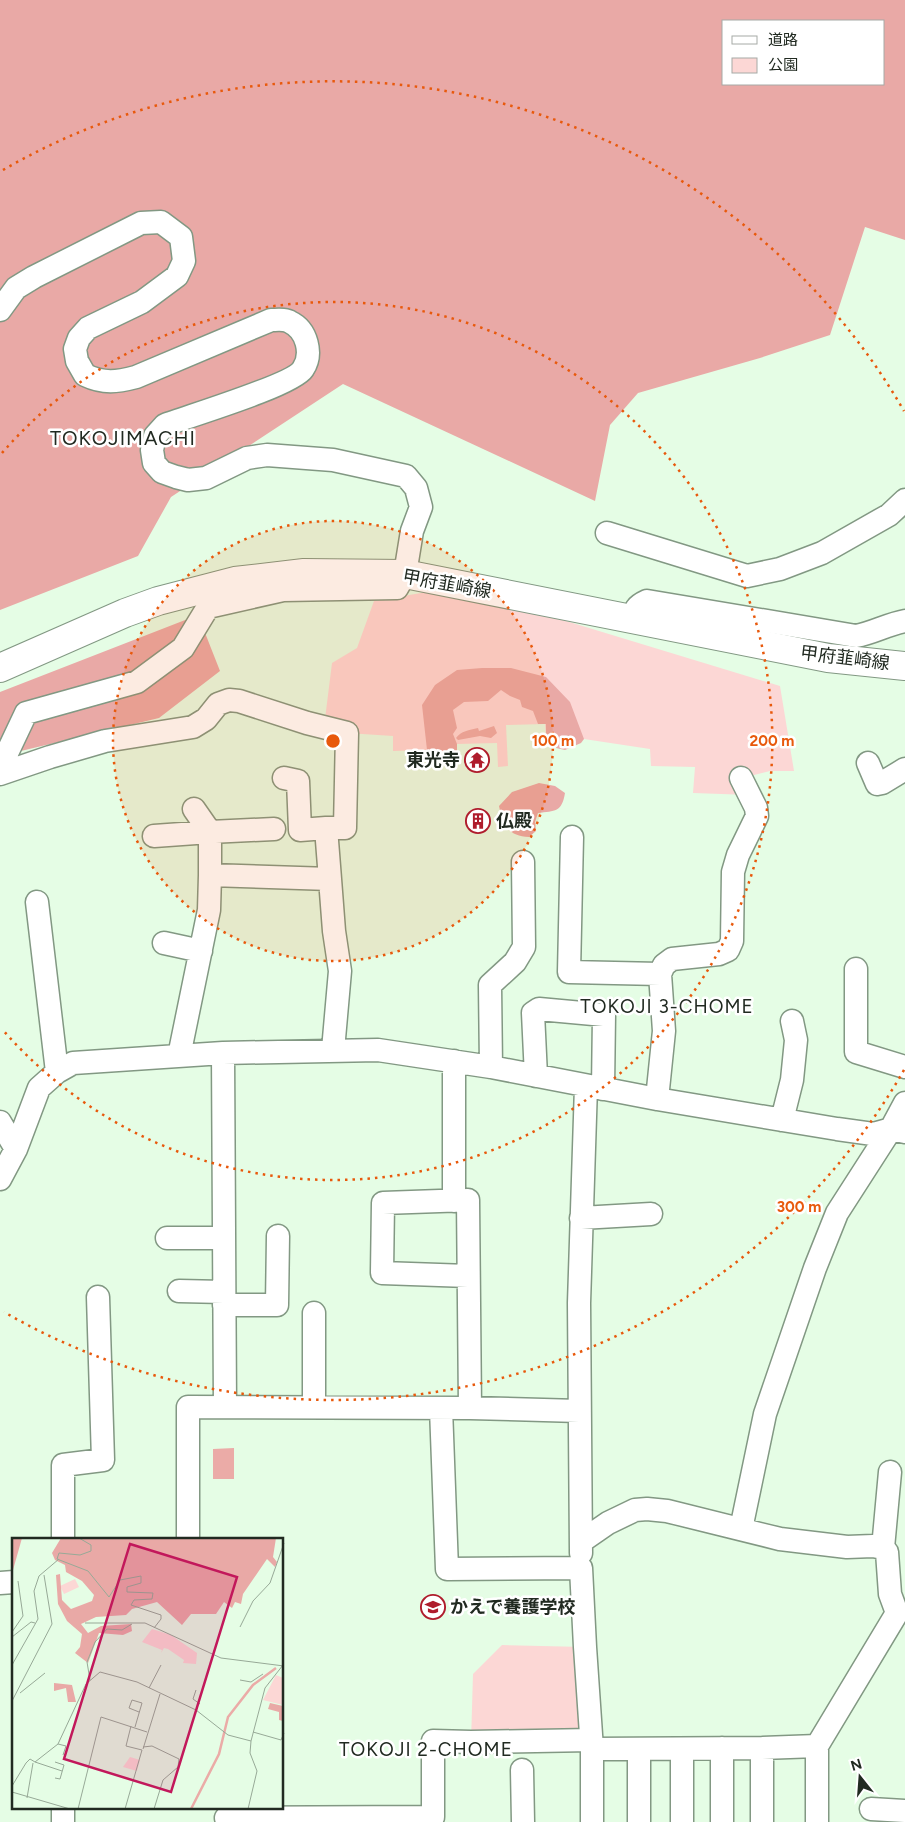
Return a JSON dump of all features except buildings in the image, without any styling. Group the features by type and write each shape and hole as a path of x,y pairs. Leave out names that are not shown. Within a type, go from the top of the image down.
{"main road":[{"name":"甲府韮崎線","path":"0,668 125,613 158,601 235,581 304,572 405,574 828,658 905,666"}],"street":[{"path":"0,310 16,288 34,277 141,223 161,222 181,237 184,261 181,269 177,276 142,302 88,328 78,338 74,349 77,361 85,375 107,382 118,382 136,377 272,320 290,321 300,329 306,340 308,355 303,369 294,377 276,386 165,425 155,436 152,450 154,463 162,472 188,480 206,478 247,458 267,455 333,460 406,476 416,488 421,507 412,531 405,574 397,588 283,590 208,607 183,648 137,682 26,712 8,751 0,761"},
{"path":"607,533 747,576 780,569 822,553 889,515 905,500"},
{"path":"633,620 635,608 647,601 856,636 871,633 892,623 905,621"},
{"path":"0,774 104,741 193,728 206,719 222,701 235,700 307,723 347,733 345,828 300,830 298,781 284,778"},
{"path":"868,763 877,784 905,770"},
{"path":"657,1099 664,1031 660,974 664,965 672,959 720,954 728,950 732,941 733,872 738,855 757,816 756,808 741,778"},
{"path":"179,1056 209,910 210,832 194,809"},
{"path":"326,828 334,931 340,970 333,1050"},
{"path":"154,836 274,829"},
{"path":"572,837 569,972 660,974"},
{"path":"491,1067 490,985 515,962 524,947 523,862"},
{"path":"210,875 330,879"},
{"path":"38,902 57,1072"},
{"path":"164,943 201,951"},
{"path":"856,969 856,1052 905,1067"},
{"path":"536,1076 533,1013 539,1009 604,1015 582,1218 579,1411 581,1568 584,1647 592,1745 592,1822"},
{"path":"782,1120 792,1080 796,1040 792,1021"},
{"path":"0,1179 16,1149 40,1088 57,1072 73,1063 223,1053 378,1050 491,1067 595,1088 836,1129 873,1134 898,1131"},
{"path":"223,1053 225,1406"},
{"path":"454,1061 454,1201"},
{"path":"741,1530 765,1414 815,1268 838,1213 898,1131 905,1103"},
{"path":"0,1122 16,1149"},
{"path":"468,1276 382,1273 383,1203 468,1200 470,1408"},
{"path":"582,1218 651,1214"},
{"path":"179,1291 277,1305 278,1236"},
{"path":"167,1238 223,1238"},
{"path":"63,1538 63,1465 103,1460 98,1297"},
{"path":"314,1313 314,1407"},
{"path":"188,1538 188,1407 470,1408 579,1411"},
{"path":"441,1408 447,1569 581,1568"},
{"path":"883,1548 890,1472"},
{"path":"582,1541 608,1522 635,1510 667,1511 780,1540 847,1547 873,1546 883,1548 887,1552 890,1594 901,1611 817,1746 816,1822"},
{"path":"222,1816 433,1817 433,1741 592,1745 639,1749 817,1746"},
{"path":"722,1748 722,1822"},
{"path":"762,1748 762,1822"},
{"path":"639,1749 639,1822"},
{"path":"682,1749 682,1822"},
{"path":"522,1770 523,1822"},
{"path":"871,1809 905,1810"}],"green space":[{"path":"427,592 530,610 780,686 794,771 770,771 742,778 750,795 693,793 695,767 651,766 650,749 546,735 545,724 506,725 508,766 498,767 497,743 457,744 457,753 437,753 427,750 393,751 393,736 347,733 324,727 332,663 357,648 374,601"},
{"path":"502,1645 585,1647 591,1740 471,1742 473,1674"}],"shaded area":[{"path":"0,0 905,0 905,240 865,227 830,335 760,358 638,393 610,425 595,501 343,384 171,497 138,556 0,610"},
{"path":"198,615 220,671 159,718 0,756 0,692"},
{"path":"511,668 546,677 570,702 584,739 581,743 565,750 556,748 552,735 546,735 546,724 538,724 533,711 522,707 520,700 501,690 488,701 464,702 453,710 457,728 453,734 457,744 457,753 437,753 427,750 422,705 435,685 457,670"},
{"path":"494,726 497,733 491,738 480,736 458,740 456,738 468,730 478,728 479,731"},
{"path":"539,783 555,786 565,793 562,804 553,811 538,813 535,822 536,831 529,837 511,832 502,819 499,806 512,792"},
{"path":"234,1448 234,1479 213,1479 213,1449"}],"place":[{"name":"東光寺","path":"477,760"},
{"name":"仏殿","path":"478,821"},
{"name":"かえで養護学校","path":"433,1607"}],"district":[{"name":"TOKOJIMACHI","path":"123,438"},
{"name":"TOKOJI 3-CHOME","path":"667,1006"},
{"name":"TOKOJI 2-CHOME","path":"426,1749"}]}
